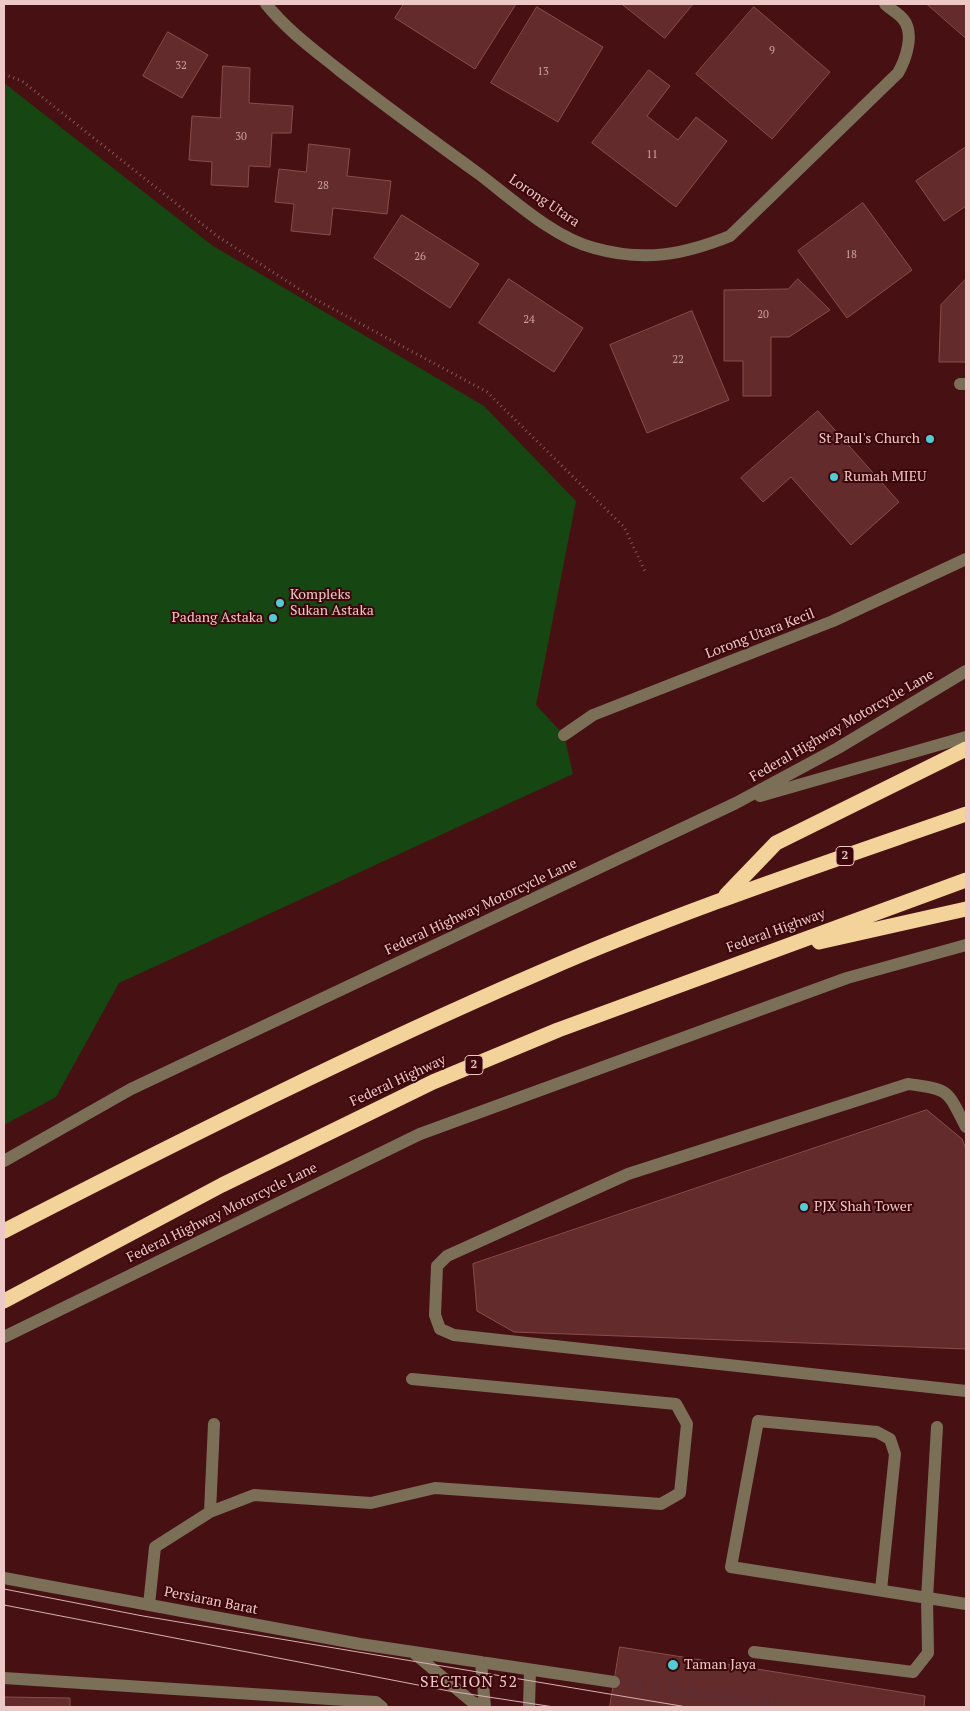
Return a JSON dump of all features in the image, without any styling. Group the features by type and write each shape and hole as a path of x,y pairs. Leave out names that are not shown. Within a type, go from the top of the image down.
{"highway":[{"path":"724,898 776,843 966,750"},
{"name":"2","path":"4,1230 211,1124 373,1047 543,971 724,898 966,814"},
{"name":"Federal Highway","path":"4,1301 222,1185 432,1082 558,1030 966,880"},
{"path":"756,956 966,909"}],"street":[{"name":"Lorong Utara","path":"266,4 284,26 376,99 557,231 592,248 618,253 667,256 698,249 730,236 898,73 904,61 908,42 908,30 904,20 884,4"},
{"name":"Lorong Utara Kecil","path":"564,735 593,715 833,621 966,559"},
{"name":"Federal Highway Motorcycle Lane","path":"4,1161 131,1089 736,803 838,748 966,671"},
{"path":"736,803 966,737"},
{"name":"Federal Highway Motorcycle Lane","path":"4,1337 420,1134 847,978 966,945"},
{"path":"966,1127 950,1097 941,1089 908,1084 628,1174 447,1256 437,1266 435,1315 440,1329 454,1335 966,1391"},
{"path":"149,1605 155,1547 210,1512 254,1495 371,1503 435,1488 660,1504 680,1493 687,1424 676,1404 412,1379"},
{"path":"881,1590 895,1454 890,1439 877,1432 758,1421 731,1567 966,1604"},
{"path":"210,1512 214,1424"},
{"path":"754,1652 913,1672 928,1653 927,1598 937,1427"},
{"name":"Persiaran Barat","path":"4,1578 414,1653 614,1682"},
{"name":"Persiaran Barat","path":"414,1653 471,1701 484,1707"},
{"path":"481,1662 484,1707"},
{"path":"529,1707 530,1670"},
{"path":"4,1678 376,1702 382,1707"}],"path":[{"path":"4,74 22,81 217,236 313,298 487,392 624,527 645,571"}],"green space":[{"name":"Kompleks Sukan Astaka","path":"4,83 213,246 484,406 576,501 536,705 564,735 573,774 119,983 56,1097 4,1125"}],"building":[{"path":"404,4 516,4 475,69 395,18"},
{"path":"622,4 693,4 665,38"},
{"path":"927,4 966,4 966,38"},
{"path":"537,7 603,47 558,122 491,83"},
{"path":"754,7 830,72 772,139 696,74"},
{"path":"168,32 208,55 182,98 143,76"},
{"path":"223,66 250,68 249,103 293,106 291,133 272,133 270,167 249,166 248,187 211,185 212,162 189,160 192,116 220,118"},
{"path":"649,70 670,86 647,116 678,140 696,117 727,141 676,207 592,143"},
{"path":"309,144 350,149 347,176 391,181 387,214 333,208 330,235 291,231 294,204 275,202 279,169 306,172"},
{"path":"966,147 966,206 944,221 916,181"},
{"path":"863,203 912,270 847,318 798,251"},
{"path":"402,215 479,264 450,308 374,258"},
{"path":"509,279 583,328 554,372 479,323"},
{"path":"798,279 830,310 789,337 771,337 771,396 743,396 743,361 724,361 724,290 788,289"},
{"path":"966,279 966,362 939,362 941,305"},
{"path":"692,311 729,400 647,433 610,345"},
{"name":"Rumah MIEU","path":"818,411 899,502 851,545 791,477 763,502 741,478"},
{"name":"PJX Shah Tower","path":"927,1110 962,1139 966,1149 966,1349 514,1332 477,1311 473,1264"},
{"name":"Taman Jaya","path":"620,1647 925,1696 924,1707 610,1707"},
{"path":"4,1697 70,1698 70,1707 4,1707"}],"tunnel":[{"path":"614,1682 786,1707"}],"tram line":[{"path":"4,1589 143,1616 687,1707"},
{"path":"4,1605 449,1691 554,1707"}],"place":[{"name":"St Paul's Church","path":"930,439"},
{"name":"Rumah MIEU","path":"834,477"},
{"name":"Kompleks Sukan Astaka","path":"280,603"},
{"name":"Padang Astaka","path":"273,618"},
{"name":"PJX Shah Tower","path":"804,1207"},
{"name":"Taman Jaya","path":"673,1665"}],"district":[{"name":"SECTION 52","path":"469,1682"}]}
